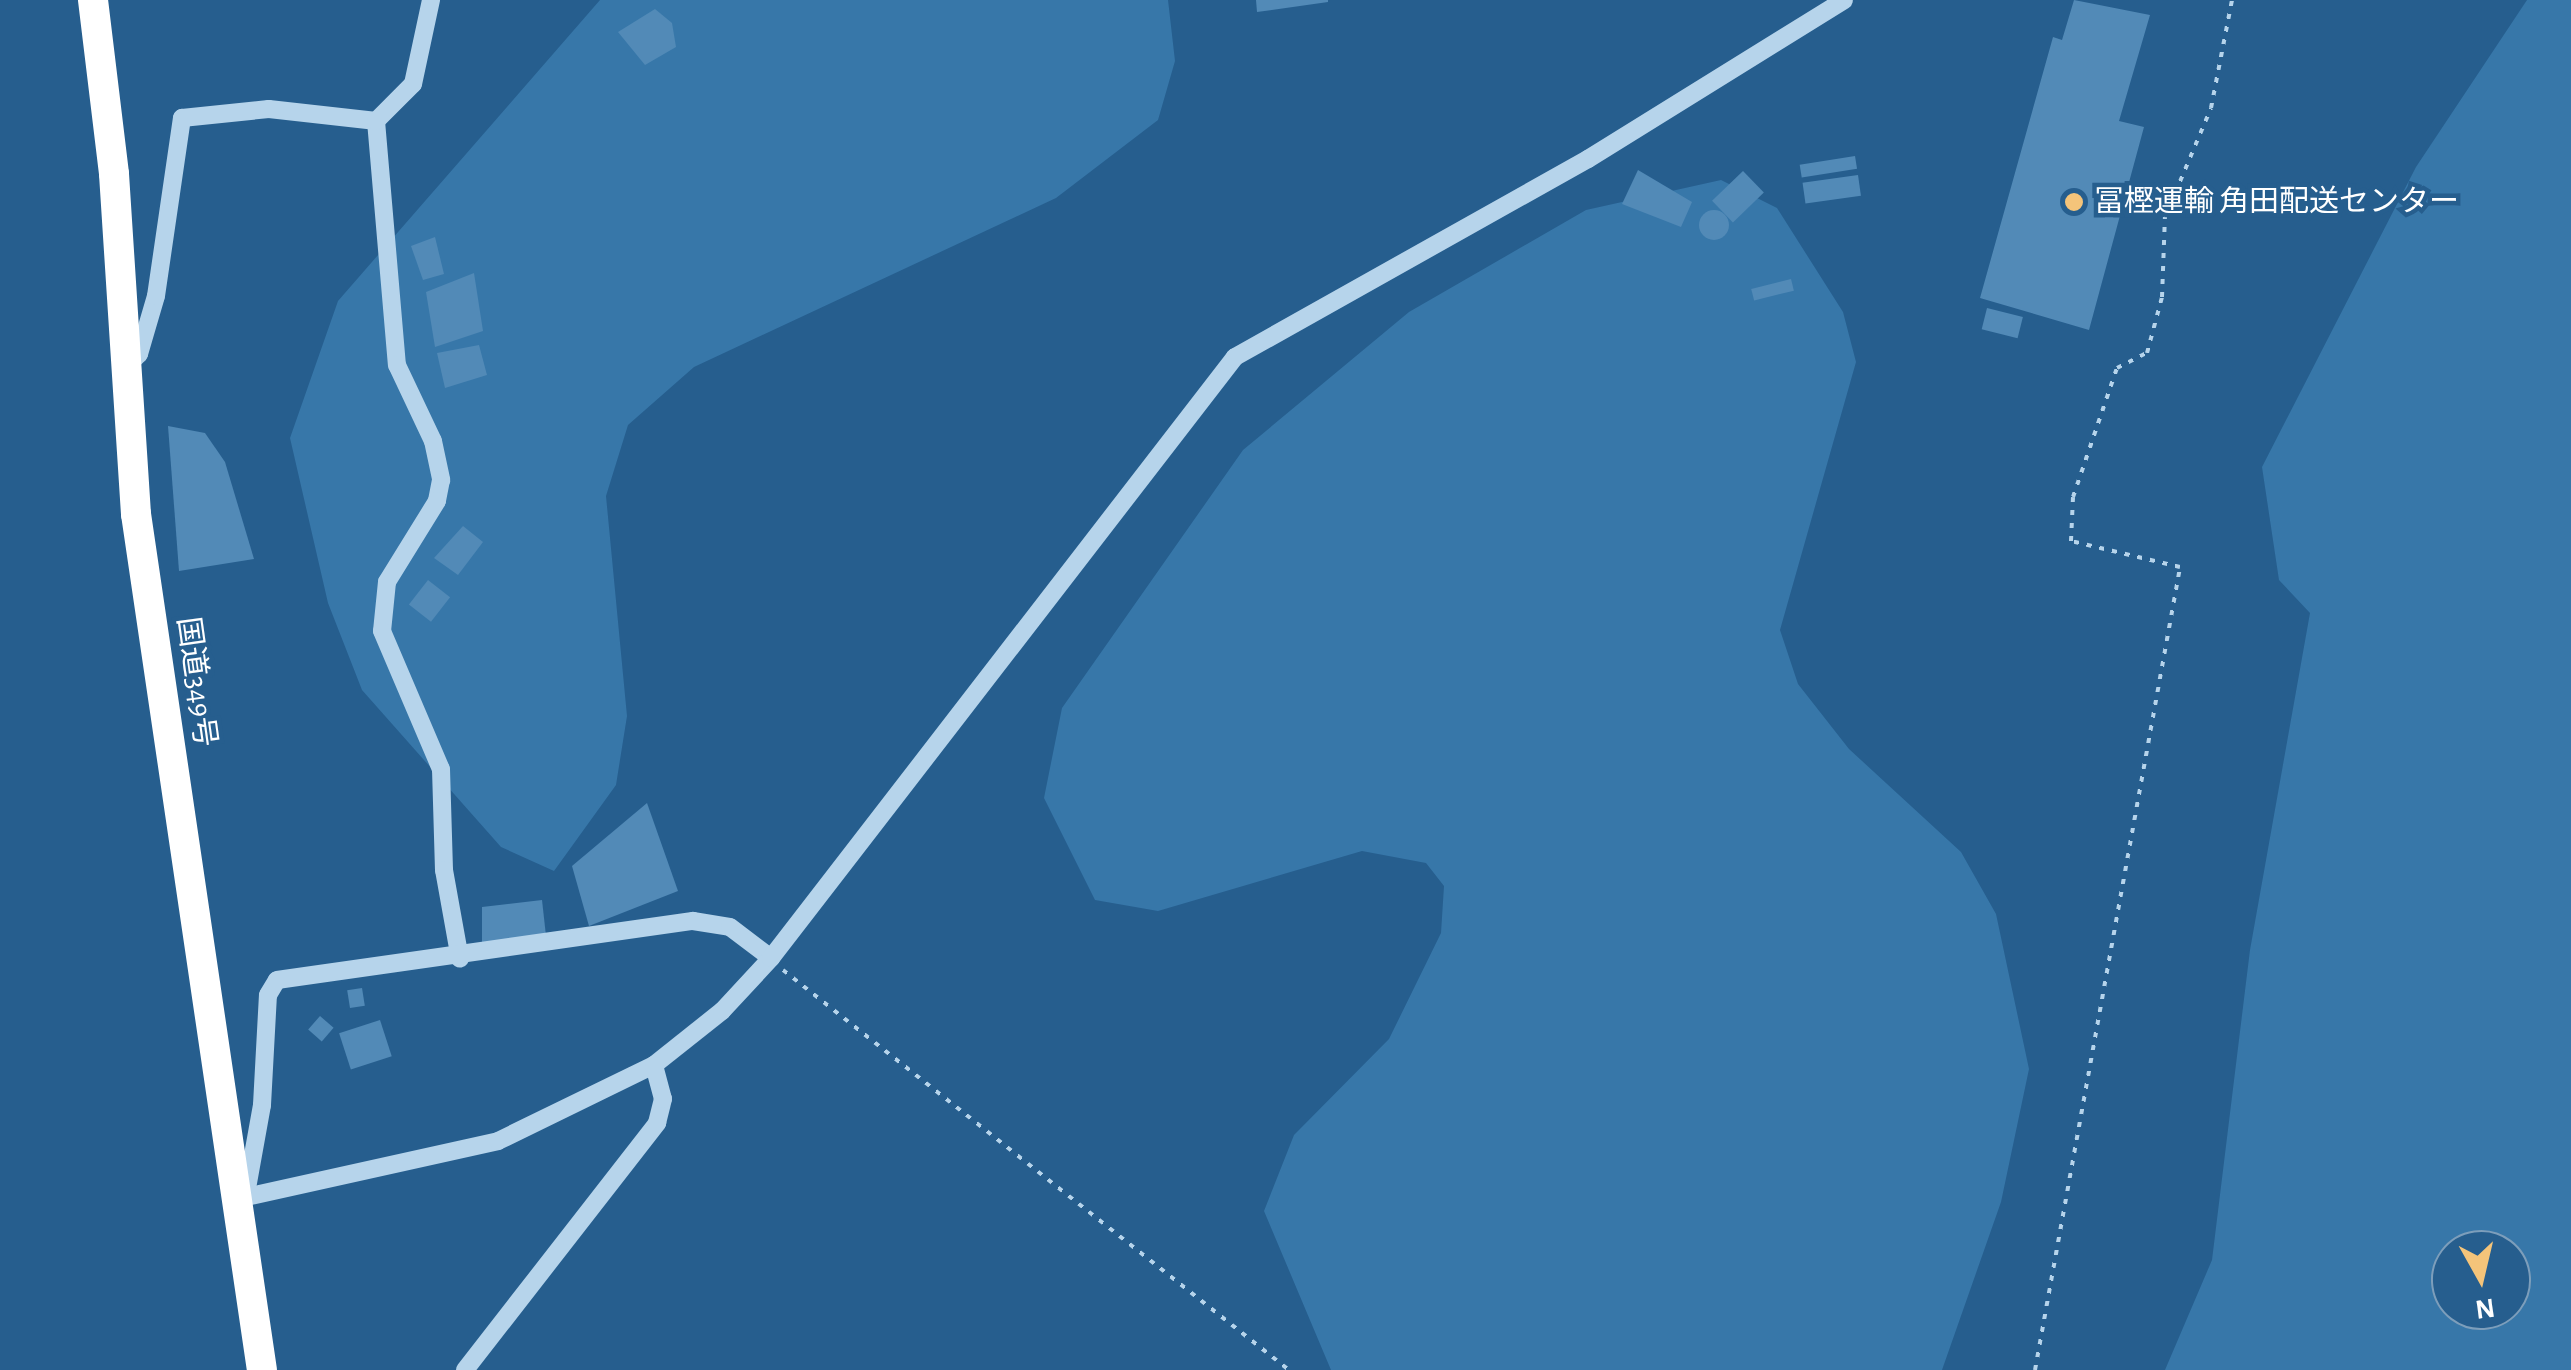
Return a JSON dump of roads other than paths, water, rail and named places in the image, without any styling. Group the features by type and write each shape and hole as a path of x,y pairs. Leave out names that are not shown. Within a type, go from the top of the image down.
{"highway":[{"name":"国道349号","path":"94,0 127,366 136,514 242,1198 262,1370"}],"street":[{"path":"431,0 412,84 376,121 397,365 433,441 441,480 437,501 387,582 382,632 441,768 444,870 460,958"},
{"path":"770,958 715,920 460,958 286,976 270,988 242,1198 498,1141 654,1065 722,1011 770,958 1234,356 1588,160 1844,0"},
{"path":"127,366 139,354 156,296 182,118 270,110 376,121"},
{"path":"464,1370 657,1124 663,1100 654,1065"}],"place":[{"name":"冨樫運輸 角田配送センター","path":"2074,202"}]}
